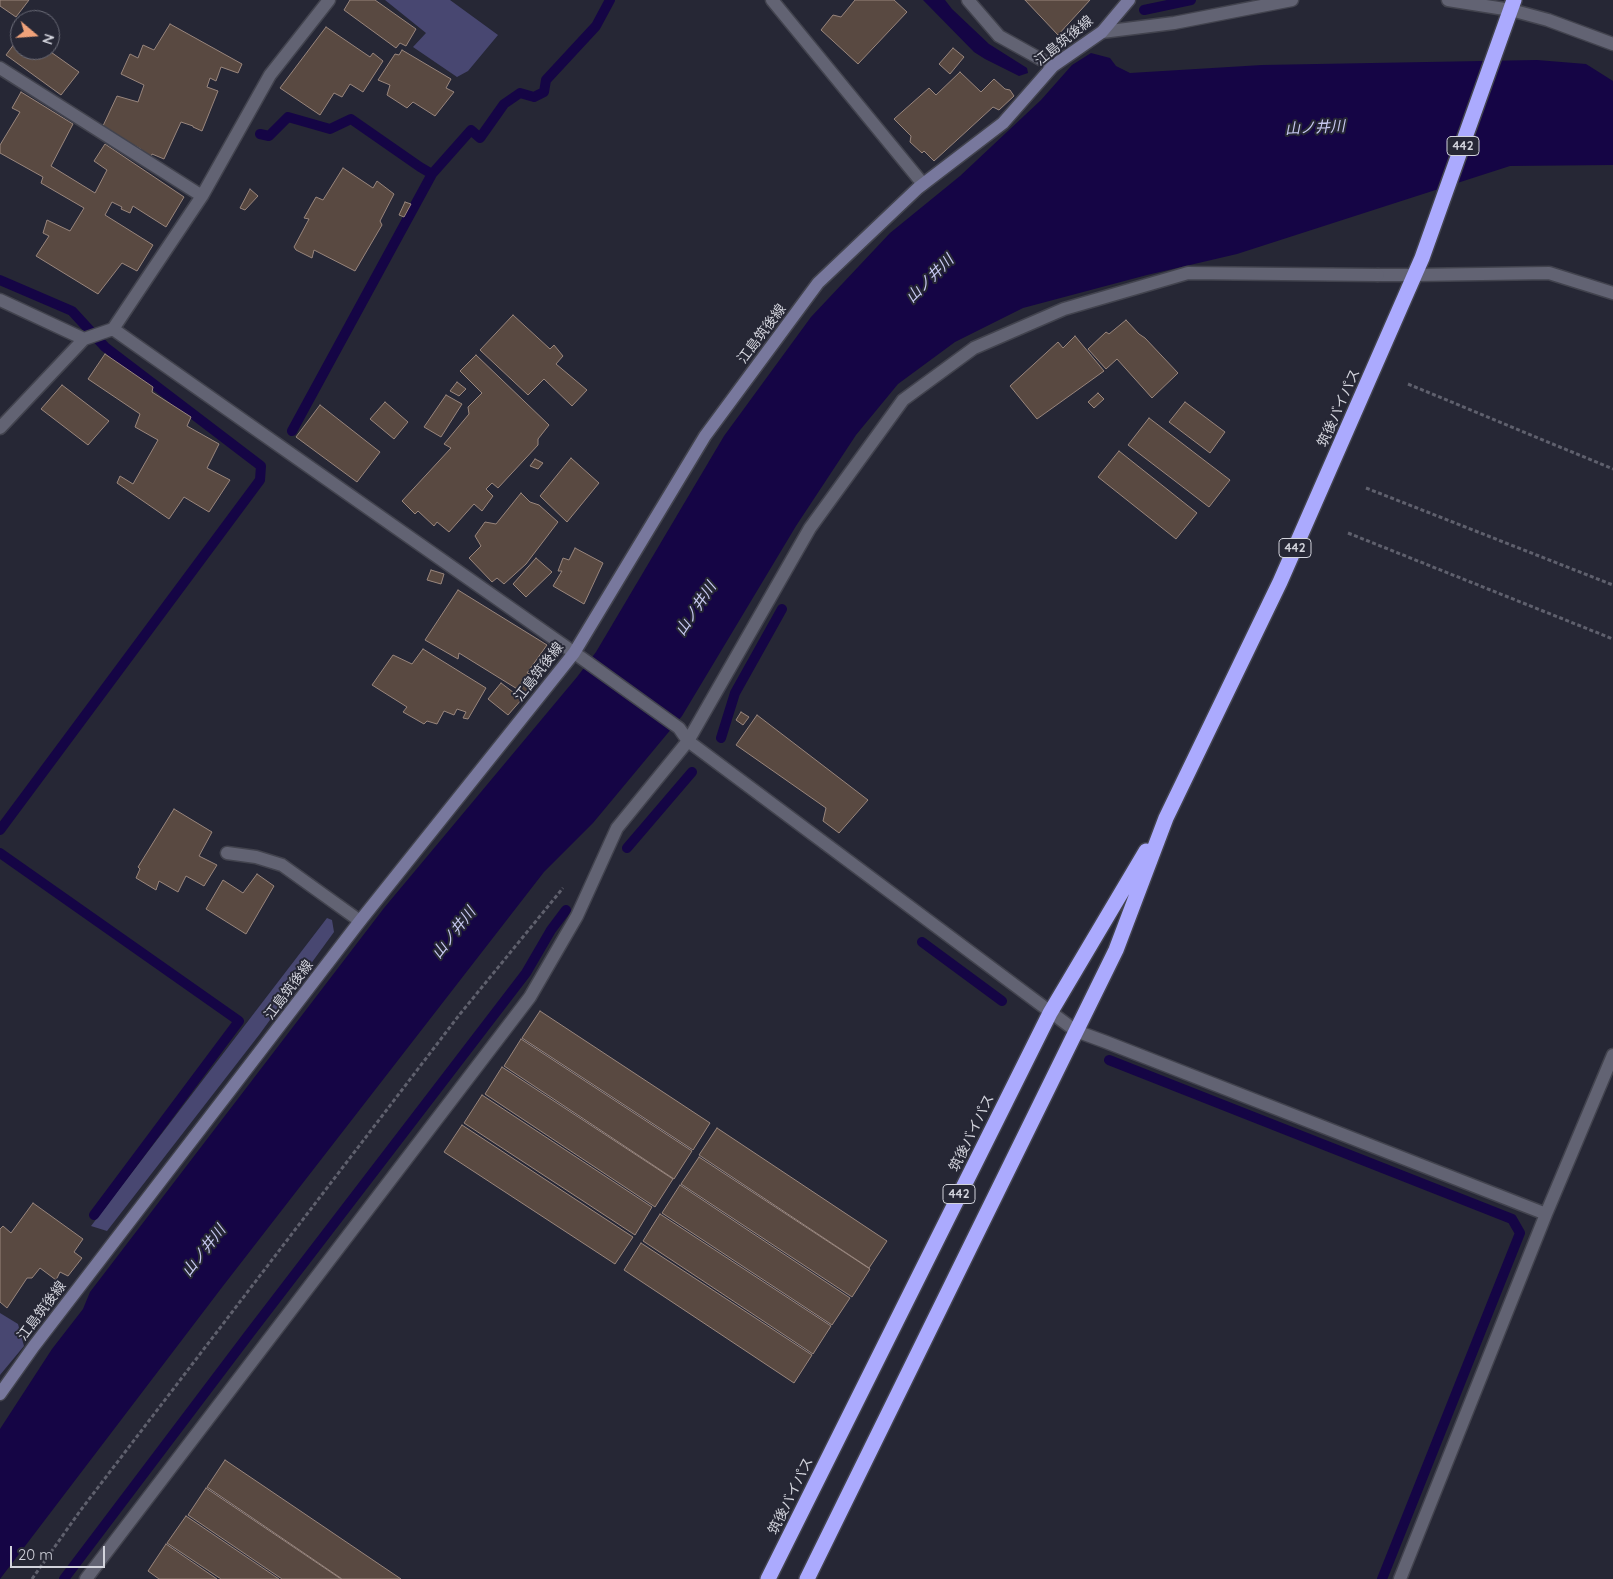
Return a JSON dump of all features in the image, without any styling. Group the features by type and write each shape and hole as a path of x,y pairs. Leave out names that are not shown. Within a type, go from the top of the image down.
{"highway":[{"name":"筑後バイパス","path":"768,1579 1050,1013 1166,818 1280,582 1422,258 1512,5"},
{"name":"筑後バイパス","path":"807,1579 1116,950 1166,818"}],"main road":[{"name":"江島筑後線","path":"0,1394 34,1346 360,921 579,656 705,436 818,283 923,184 1003,123 1052,66 1102,32 1129,0"}],"street":[{"path":"0,428 84,339 113,329 202,196 270,75 329,0"},
{"path":"772,0 923,184"},
{"path":"968,0 999,36 1052,66"},
{"path":"1102,32 1174,22 1292,0"},
{"path":"1448,0 1512,5 1613,44"},
{"path":"0,68 202,196"},
{"path":"86,1579 530,997 577,916 618,828 688,741 810,528 903,400 974,348 1064,309 1188,273 1415,275 1549,273 1613,293"},
{"path":"0,300 84,339"},
{"path":"113,329 579,656 678,728 688,741 1076,1031 1546,1214"},
{"path":"227,853 256,856 282,864 360,921"},
{"path":"1400,1579 1546,1214 1613,1055"}],"path":[{"path":"1408,384 1613,469"},
{"path":"1366,488 1613,585"},
{"path":"1348,533 1613,639"},
{"path":"32,1579 92,1495 429,1053 565,886"}],"shaded area":[{"path":"385,0 450,0 498,35 468,71 457,77 413,47 426,33"},
{"path":"327,918 332,920 334,932 259,1035 107,1231 91,1226"},
{"path":"0,1313 18,1324 24,1346 0,1375"}],"water":[{"path":"923,0 945,0 989,44 1027,68 1028,73 1019,76 974,52"},
{"name":"山ノ井川","path":"1091,53 1110,58 1116,66 1130,73 1262,65 1537,60 1586,64 1613,81 1613,165 1510,166 1237,254 1147,275 1023,308 955,342 898,384 856,435 796,526 682,716 593,823 544,872 223,1286 0,1579 0,1429 52,1349 83,1309 90,1292 384,908 596,652 724,436 811,317 890,233 960,176 1041,100 1072,65"}],"building":[{"path":"0,0 29,0 21,10 10,10 10,13 0,6"},
{"path":"350,0 375,0 416,29 406,46 400,43 396,48 344,10"},
{"path":"855,0 894,0 907,12 858,64 821,30 833,15 841,17"},
{"path":"1025,0 1090,0 1058,35"},
{"path":"170,24 242,64 238,73 221,67 216,81 210,78 207,87 218,91 202,131 181,122 164,159 152,154 151,157 139,153 141,149 102,128 117,96 138,102 144,85 121,74 130,54 138,58 143,45 154,50"},
{"path":"326,27 370,57 373,53 383,61 363,92 350,84 342,97 334,93 320,115 280,88"},
{"path":"953,48 964,57 950,74 939,64"},
{"path":"10,50 10,58 6,55"},
{"path":"402,50 451,79 446,88 454,92 435,116 413,102 407,108 387,95 390,85 378,80 395,54 399,55"},
{"path":"60,59 79,72 61,95 13,60"},
{"path":"960,72 981,92 994,79 1005,89 1010,90 1014,96 999,110 993,107 934,161 924,151 922,153 910,142 911,136 894,119 929,88 936,95"},
{"path":"21,92 73,124 51,166 95,193 107,170 94,161 105,144 184,197 166,227 133,206 130,213 112,202 105,215 153,245 137,271 122,263 98,294 36,256 49,236 43,233 47,220 70,231 84,208 41,183 43,177 0,153 0,145 20,112 12,108"},
{"path":"343,168 373,188 377,181 394,194 380,221 382,225 355,271 314,250 312,258 296,250 294,247 309,219 304,218 316,197 323,200"},
{"path":"250,189 258,196 245,210 240,208"},
{"path":"405,202 411,204 404,217 399,215"},
{"path":"513,315 550,349 554,345 563,356 556,364 587,390 572,406 544,379 528,395 480,350"},
{"path":"1126,320 1178,373 1152,398 1117,359 1106,369 1088,349 1106,332 1109,334"},
{"path":"1075,336 1104,371 1037,419 1010,386 1058,342 1063,348"},
{"path":"105,354 153,387 152,392 191,417 187,426 219,444 207,468 230,480 209,512 184,497 169,519 117,483 120,476 133,484 158,440 135,427 140,414 88,379"},
{"path":"476,355 549,425 538,439 538,445 498,488 492,483 486,489 493,496 482,511 474,504 449,532 437,522 434,526 418,511 415,514 402,501 451,448 444,444 469,414 468,407 482,393 460,371"},
{"path":"457,382 466,389 459,396 450,391"},
{"path":"62,385 109,421 88,445 41,409"},
{"path":"1098,393 1104,399 1094,408 1088,402"},
{"path":"446,395 462,404 441,437 424,427"},
{"path":"385,402 408,422 394,439 370,419"},
{"path":"1185,402 1225,432 1210,453 1169,422"},
{"path":"320,405 380,452 357,482 296,437"},
{"path":"1149,418 1230,480 1209,507 1128,445"},
{"path":"1119,451 1197,513 1176,539 1098,477"},
{"path":"571,458 599,483 567,522 540,496"},
{"path":"535,459 543,463 538,469 530,466"},
{"path":"521,493 530,502 539,505 558,522 526,564 504,584 497,578 492,582 469,558 481,546 475,536 485,522 496,524"},
{"path":"575,548 603,563 584,604 553,586 562,571 558,571 563,558 569,560"},
{"path":"536,558 552,572 526,597 513,584"},
{"path":"431,570 444,574 441,584 427,580"},
{"path":"458,590 547,645 527,673 536,676 527,695 459,653 458,659 425,640"},
{"path":"423,649 486,688 468,719 463,718 466,712 457,709 454,715 444,711 437,724 427,721 424,724 403,712 407,707 372,685 393,655 412,664"},
{"path":"501,683 522,699 508,715 488,699"},
{"path":"741,712 749,717 743,725 736,720"},
{"path":"757,715 868,800 839,833 823,821 826,808 736,745"},
{"path":"174,809 212,832 199,856 217,865 204,886 186,876 178,892 159,881 156,890 136,878 140,869 138,867"},
{"path":"257,874 274,886 246,934 206,909 223,880 243,893"},
{"path":"540,1011 710,1123 693,1150 522,1038"},
{"path":"521,1039 692,1151 674,1179 504,1066"},
{"path":"502,1067 673,1179 655,1207 485,1094"},
{"path":"482,1095 652,1207 635,1235 464,1123"},
{"path":"462,1125 633,1237 615,1264 444,1152"},
{"path":"717,1128 887,1241 869,1268 699,1155"},
{"path":"699,1157 870,1269 852,1297 681,1184"},
{"path":"680,1185 850,1298 832,1325 662,1213"},
{"path":"33,1203 83,1239 74,1252 82,1258 68,1276 60,1272 56,1280 40,1268 32,1278 27,1278 7,1308 0,1302 0,1229 3,1226 11,1233"},
{"path":"660,1214 831,1326 813,1354 643,1241"},
{"path":"641,1243 812,1355 794,1383 624,1270"},
{"path":"225,1460 401,1579 342,1579 207,1487"},
{"path":"206,1488 341,1579 282,1579 188,1515"},
{"path":"186,1516 279,1579 221,1579 167,1543"},
{"path":"166,1544 217,1579 159,1579 148,1571"}],"waterway":[{"path":"292,431 432,174 471,130 480,138 504,104 520,93 534,97 544,92 546,80 596,26 610,0"},
{"path":"1144,10 1191,0"},
{"path":"260,134 269,136 288,117 330,129 351,119 432,174"},
{"path":"0,280 72,311 105,347 261,466 260,480 0,830"},
{"path":"721,738 735,693 782,609"},
{"path":"627,848 692,772"},
{"path":"0,853 239,1021 94,1215"},
{"path":"64,1579 526,973 551,930 566,910"},
{"path":"922,942 1002,1001"},
{"path":"1109,1060 1512,1219 1520,1233 1382,1579"}]}
